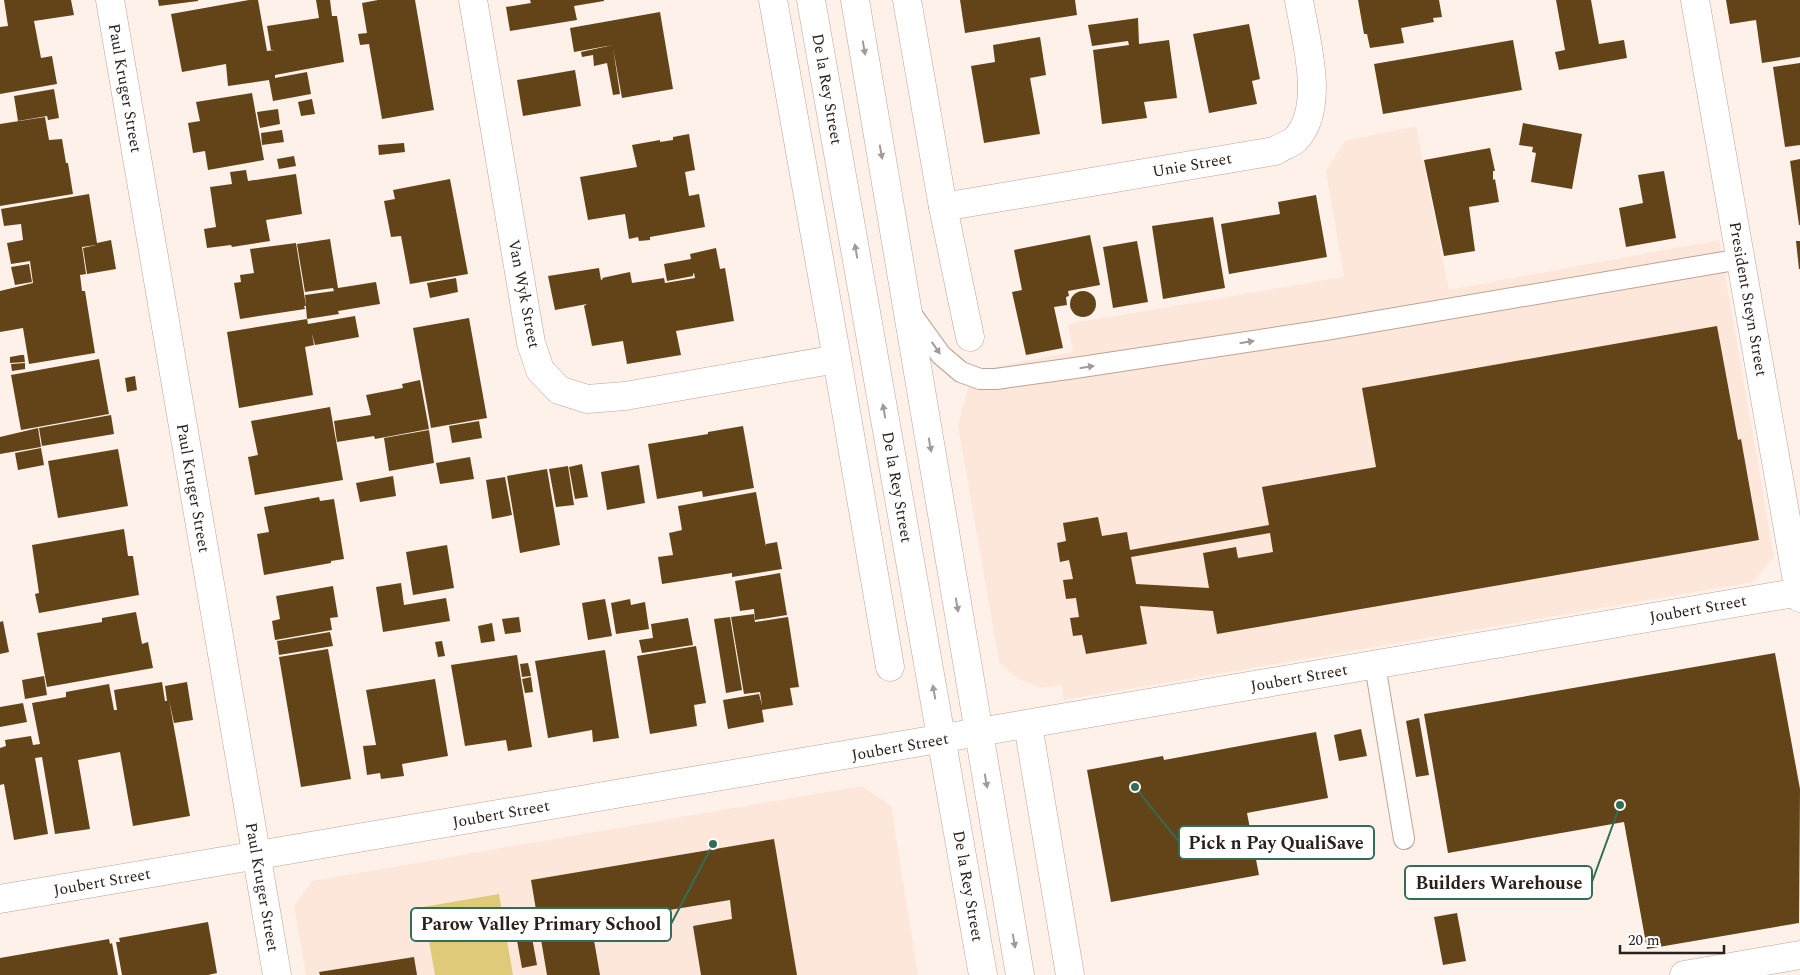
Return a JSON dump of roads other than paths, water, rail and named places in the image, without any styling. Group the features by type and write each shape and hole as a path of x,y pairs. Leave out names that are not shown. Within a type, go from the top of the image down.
{"street":[{"name":"Paul Kruger Street","path":"110,0 277,975"},
{"name":"Van Wyk Street","path":"473,0 531,343 540,370 558,390 587,399 625,396 837,359"},
{"path":"773,0 890,667"},
{"name":"De la Rey Street","path":"811,0 983,975"},
{"path":"855,0 1020,975"},
{"path":"907,0 943,207 970,337"},
{"name":"Unie Street","path":"943,207 1275,151 1295,140 1306,124 1312,102 1311,72 1298,0"},
{"name":"President Steyn Street","path":"1696,0 1800,594"},
{"name":"Joubert Street","path":"0,899 1800,594"},
{"path":"1028,725 1070,975"},
{"path":"1684,975 1800,955"}],"lane":[{"path":"908,308 941,355 961,372 980,379 996,379 1325,330 1741,259"},
{"path":"1375,665 1404,839"}],"place":[{"name":"Pick n Pay QualiSave","path":"1135,787"},
{"name":"Builders Warehouse","path":"1620,805"},
{"name":"Parow Valley Primary School","path":"713,844"}]}
